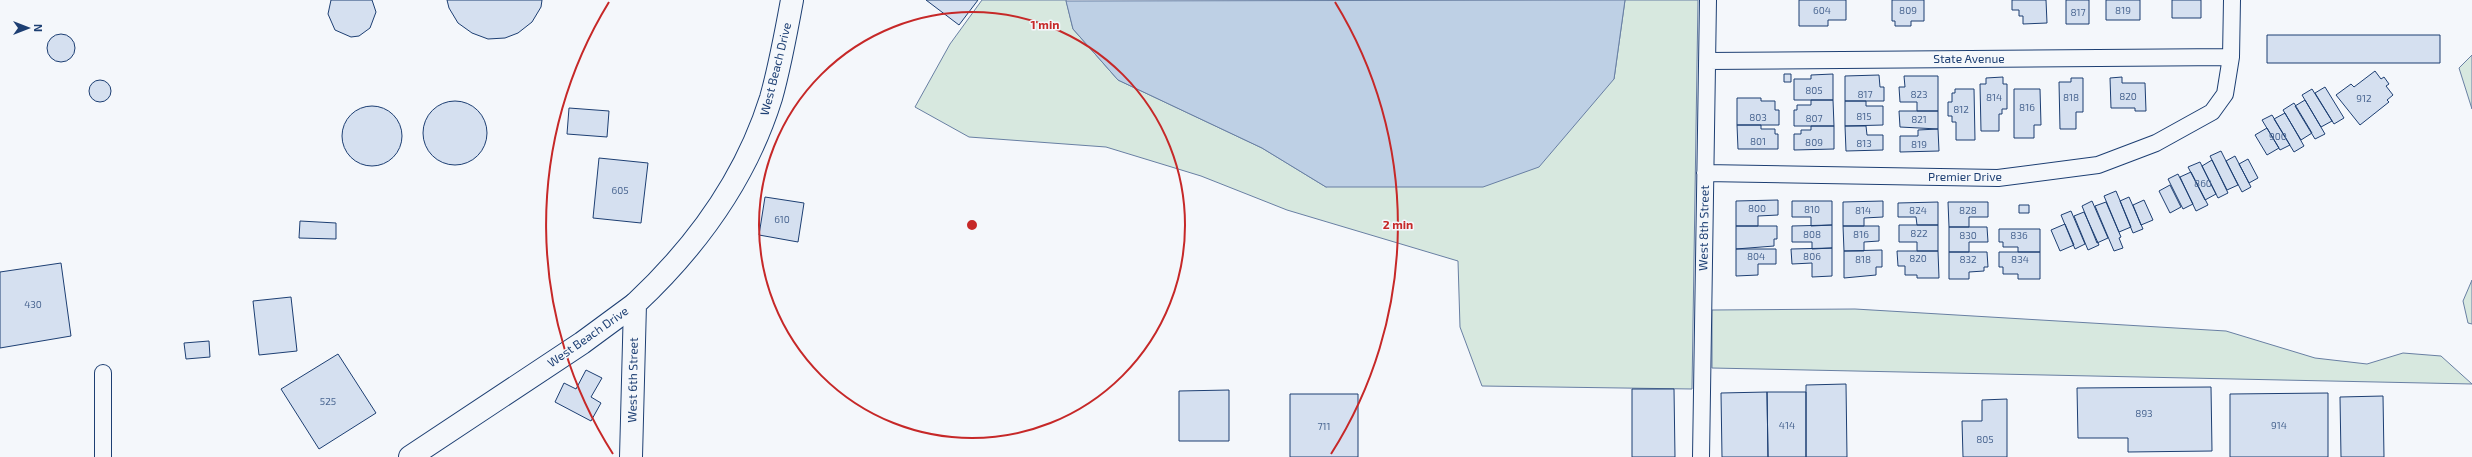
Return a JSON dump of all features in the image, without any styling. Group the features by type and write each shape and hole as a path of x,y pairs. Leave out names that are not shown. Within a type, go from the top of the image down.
{"main road":[{"name":"West Beach Drive","path":"410,457 582,343 635,304 664,276 691,245 720,204 746,160 771,98 792,0"},
{"name":"West 6th Street","path":"632,457 635,304"}],"street":[{"name":"West 8th Street","path":"1701,457 1708,0"},
{"path":"2231,57 2232,0"},
{"name":"State Avenue","path":"1707,61 2231,57"},
{"name":"Premier Drive","path":"1705,173 1998,178 2025,176 2098,165 2156,143 2212,112 2225,94 2231,57"},
{"path":"103,373 103,457"}],"shaded area":[{"path":"982,0 1066,0 1073,29 1118,80 1262,148 1326,187 1614,79 1625,0 1698,0 1692,389 1482,386 1460,327 1458,261 1287,210 1201,176 1106,147 969,137 915,107 950,44"},
{"path":"2472,55 2472,109 2459,68"},
{"path":"2472,280 2472,324 2468,323 2463,301"},
{"path":"1855,309 2226,331 2315,358 2367,364 2403,353 2441,356 2472,384 1712,368 1712,310"}],"water":[{"path":"1625,0 1614,79 1539,167 1483,187 1326,187 1262,148 1118,80 1073,29 1066,1"}],"building":[{"path":"331,0 372,0 376,12 370,28 359,36 351,37 335,30 328,14"},
{"path":"447,0 542,0 541,7 532,22 518,33 505,38 488,39 472,33 458,23 449,8"},
{"path":"926,0 978,0 959,25"},
{"path":"1799,0 1846,0 1846,20 1828,20 1828,26 1799,26"},
{"path":"1892,0 1924,0 1924,21 1911,21 1911,26 1895,26 1895,21 1892,21"},
{"path":"2012,0 2046,0 2047,23 2023,24 2023,16 2019,16 2019,10 2012,10"},
{"path":"2066,0 2089,0 2089,24 2066,24"},
{"path":"2106,0 2140,0 2140,20 2106,20"},
{"path":"2172,0 2201,0 2201,18 2172,18"},
{"path":"61,34 71,38 75,48 71,58 61,62 51,58 47,48 51,38"},
{"path":"2267,35 2440,35 2440,63 2267,63"},
{"path":"2375,71 2381,79 2384,77 2389,84 2386,86 2393,95 2387,100 2389,102 2360,125 2336,95 2351,84 2354,87"},
{"path":"1784,74 1791,74 1791,82 1784,82"},
{"path":"1833,74 1833,100 1794,100 1794,79 1811,79 1811,75"},
{"path":"1879,75 1880,87 1884,87 1884,101 1845,101 1845,76"},
{"path":"1904,76 1938,76 1938,111 1917,111 1917,102 1900,102 1899,87 1905,87"},
{"path":"2003,77 2003,84 2007,84 2007,109 2002,109 2002,114 1999,114 1999,131 1981,131 1980,84 1986,84 1986,78"},
{"path":"2122,77 2122,83 2145,83 2146,111 2135,111 2135,108 2111,108 2110,78"},
{"path":"2071,78 2083,78 2083,112 2076,112 2076,129 2060,129 2059,82 2071,82"},
{"path":"100,80 104,81 110,87 110,95 104,101 100,102 96,101 90,95 89,91 90,87 96,81"},
{"path":"2325,87 2344,118 2334,124 2315,93"},
{"path":"1955,89 1974,89 1975,140 1956,140 1956,122 1952,122 1952,116 1948,116 1948,102 1952,102 1952,93 1955,93"},
{"path":"2014,89 2040,89 2041,125 2034,125 2034,138 2014,138"},
{"path":"2312,89 2332,121 2321,127 2302,95"},
{"path":"1737,98 1761,98 1761,101 1775,101 1775,110 1779,110 1779,125 1737,125"},
{"path":"1811,100 1833,100 1834,126 1794,126 1794,110 1797,110 1797,105 1811,105"},
{"path":"2305,100 2325,134 2315,139 2295,106"},
{"path":"455,101 467,104 478,110 484,121 487,133 484,145 478,156 467,162 455,165 443,162 432,156 426,145 423,133 426,121 432,110 443,104"},
{"path":"1845,101 1866,101 1866,106 1883,106 1883,125 1845,126"},
{"path":"2294,103 2312,133 2301,140 2283,110"},
{"path":"366,106 378,106 394,114 400,124 402,136 400,148 394,158 378,166 366,166 350,158 342,142 342,130 350,114"},
{"path":"569,108 609,111 607,137 567,134"},
{"path":"1899,111 1938,111 1938,129 1900,127"},
{"path":"2285,113 2304,146 2294,152 2274,119"},
{"path":"2272,115 2290,145 2280,150 2262,120"},
{"path":"1737,125 1761,125 1761,129 1775,129 1775,134 1778,134 1778,149 1738,149"},
{"path":"1811,126 1834,126 1834,149 1794,150 1794,134 1801,134 1801,130 1811,130"},
{"path":"1845,126 1866,126 1867,135 1883,135 1883,150 1846,151"},
{"path":"2267,128 2279,148 2267,155 2255,135"},
{"path":"1938,129 1939,151 1900,152 1900,136 1918,136 1918,130"},
{"path":"2221,151 2238,185 2227,190 2210,156"},
{"path":"2235,156 2251,187 2242,192 2226,161"},
{"path":"599,158 648,163 641,223 593,218"},
{"path":"2248,159 2258,178 2249,183 2239,164"},
{"path":"2212,160 2228,193 2218,198 2202,166"},
{"path":"2200,162 2216,194 2205,200 2188,167"},
{"path":"2191,172 2208,205 2196,211 2180,177"},
{"path":"2178,174 2193,204 2183,209 2168,179"},
{"path":"2170,185 2181,207 2170,213 2159,191"},
{"path":"2116,191 2131,227 2119,232 2104,196"},
{"path":"765,197 804,203 798,242 759,235"},
{"path":"2129,197 2143,229 2133,233 2120,201"},
{"path":"1778,200 1778,215 1758,216 1758,226 1736,226 1736,201"},
{"path":"2144,200 2153,220 2141,225 2133,205"},
{"path":"1792,201 1832,201 1832,225 1811,226 1811,217 1792,217"},
{"path":"1883,201 1883,217 1864,218 1864,226 1843,226 1843,202"},
{"path":"2092,201 2108,238 2097,243 2082,206"},
{"path":"1938,202 1938,225 1917,225 1916,217 1898,217 1898,203"},
{"path":"1948,202 1988,202 1988,217 1969,217 1969,227 1949,227"},
{"path":"2106,202 2121,237 2119,238 2123,248 2114,251 2095,206"},
{"path":"2019,205 2029,205 2029,213 2019,213"},
{"path":"2071,211 2085,244 2075,249 2061,215"},
{"path":"2084,212 2099,245 2088,250 2074,216"},
{"path":"300,221 336,223 336,239 299,238"},
{"path":"2065,224 2074,245 2060,251 2051,230"},
{"path":"1832,225 1832,248 1812,249 1812,242 1792,242 1792,226"},
{"path":"1899,225 1938,225 1938,251 1917,251 1917,242 1899,242"},
{"path":"1736,226 1777,226 1777,239 1774,239 1774,246 1736,249"},
{"path":"1843,226 1879,226 1879,241 1864,242 1864,251 1844,251"},
{"path":"1949,227 1987,227 1988,242 1969,242 1969,252 1949,252"},
{"path":"1999,229 2040,229 2040,252 2018,252 2018,247 2003,247 2003,242 1999,242"},
{"path":"1832,248 1832,276 1812,277 1812,263 1792,264 1791,249"},
{"path":"1736,249 1776,249 1776,264 1758,264 1758,275 1736,276"},
{"path":"1882,250 1882,267 1876,267 1876,275 1844,278 1844,251"},
{"path":"1897,251 1938,251 1939,278 1917,278 1917,275 1905,275 1905,266 1898,266"},
{"path":"1949,252 1987,252 1988,267 1984,267 1984,271 1969,272 1969,279 1949,279"},
{"path":"1999,252 2040,252 2040,279 2018,279 2018,274 2003,274 2003,267 1999,267"},
{"path":"61,263 71,336 0,348 0,272"},
{"path":"291,297 297,351 259,355 253,301"},
{"path":"209,341 210,357 186,359 184,343"},
{"path":"338,354 376,413 319,449 281,389"},
{"path":"586,370 602,378 591,397 601,403 591,421 555,402 564,383 576,389"},
{"path":"1846,384 1847,457 1806,457 1806,385"},
{"path":"2211,387 2212,451 2128,452 2128,438 2078,438 2077,388"},
{"path":"1632,389 1674,389 1675,457 1632,457"},
{"path":"1229,390 1229,441 1179,441 1179,391"},
{"path":"1767,392 1768,457 1722,457 1721,393"},
{"path":"1767,392 1806,392 1806,457 1768,457"},
{"path":"2328,393 2328,457 2230,457 2230,394"},
{"path":"1290,394 1358,394 1358,457 1290,457"},
{"path":"2383,396 2384,457 2341,457 2340,397"},
{"path":"2007,399 2007,457 1963,457 1962,421 1982,421 1982,400"}]}
